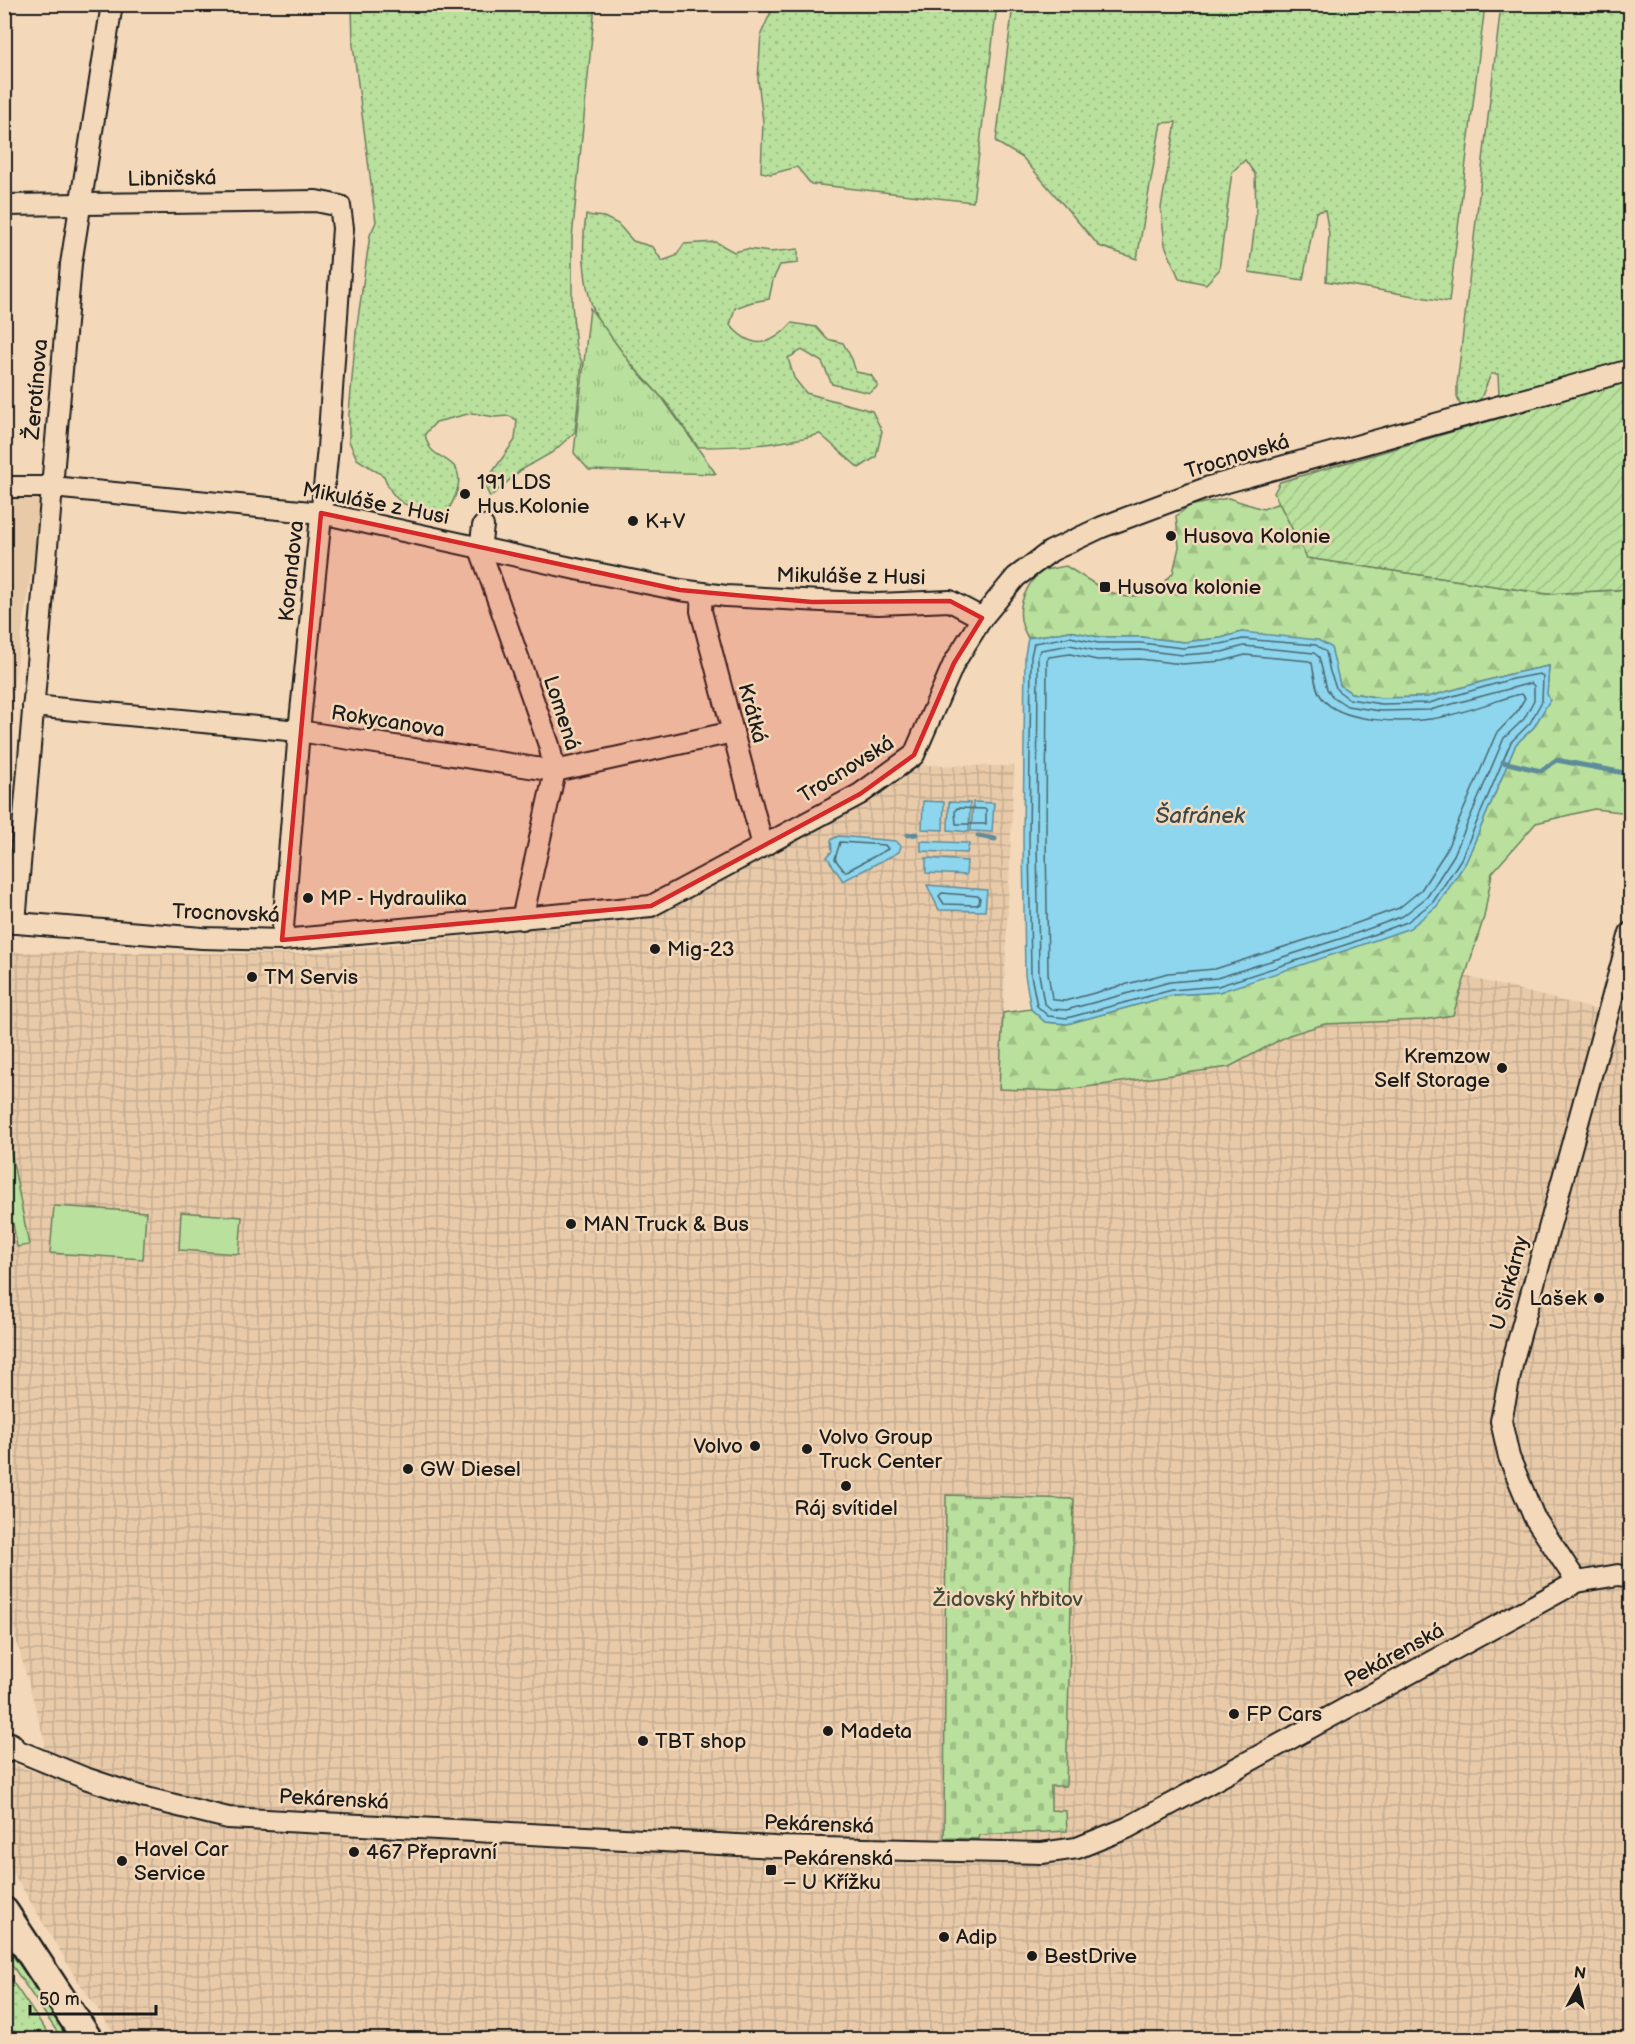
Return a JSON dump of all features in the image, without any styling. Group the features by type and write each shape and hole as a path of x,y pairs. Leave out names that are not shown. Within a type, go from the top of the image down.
{"main road":[{"path":"4,1912 88,2040"}],"street":[{"name":"Žerotínova","path":"10,923 33,706 70,275 112,4"},
{"name":"Libničská","path":"4,205 316,201 340,206"},
{"name":"Korandova","path":"282,940 299,731 328,448 343,228 340,206"},
{"name":"Trocnovská","path":"10,923 202,938 282,940 651,906 860,794 914,755 954,663 982,618 1016,577 1051,551 1102,527 1209,487 1630,370"},
{"name":"Mikuláše z Husi","path":"4,488 52,487 321,513 480,549 702,593 812,602 878,604 950,601 982,618"},
{"name":"Lomená","path":"483,526 480,549 549,745 555,771 522,919"},
{"name":"Krátká","path":"702,593 701,610 763,846"},
{"name":"Rokycanova","path":"33,706 299,731 555,771 733,732"},
{"name":"U Sirkárny","path":"1577,1582 1534,1517 1509,1457 1501,1421 1513,1360 1630,933"},
{"path":"1577,1582 1618,1575 1630,1577"},
{"name":"Pekárenská","path":"6,1747 85,1778 142,1797 228,1818 775,1847 1042,1853 1077,1848 1128,1827 1577,1582"}],"highlighted area":[{"path":"321,513 680,590 812,602 950,601 982,618 954,663 914,755 860,794 651,906 282,940"}],"shaded area":[{"path":"5,498 43,498 9,715 5,767"},
{"path":"919,765 1014,766 1000,1089 1229,1067 1289,1035 1325,1024 1423,1020 1456,974 1622,1016 1630,986 1630,2039 118,2039 76,1978 5,1859 4,1775 9,1763 36,1772 45,1742 5,1600 4,952 301,954 655,916 754,865"}],"green space":[{"path":"352,5 595,5 572,238 572,304 576,348 582,362 575,432 553,452 521,470 490,497 484,484 515,440 517,420 509,416 495,417 472,413 436,422 425,434 427,441 432,450 453,465 459,476 455,496 446,514 407,506 400,501 394,495 384,476 357,459 349,441 356,332 370,235 376,222 353,45"},
{"path":"774,5 997,5 973,202 811,184 797,167 771,174 761,172 763,122 758,79 761,34"},
{"path":"1013,5 1485,5 1449,302 1326,281 1329,234 1325,210 1316,212 1303,280 1249,272 1256,215 1255,174 1245,160 1232,172 1219,270 1206,284 1179,278 1165,245 1161,208 1176,122 1161,123 1137,259 1099,246 1023,158 996,142"},
{"path":"1501,5 1630,5 1630,360 1499,395 1498,374 1491,374 1479,403 1462,409 1457,397 1457,385"},
{"path":"586,215 604,217 618,224 633,241 653,247 662,261 676,256 684,244 716,242 734,252 747,249 770,252 798,249 798,263 780,265 773,280 769,299 735,308 730,325 753,342 769,341 792,323 816,327 827,339 843,343 856,372 871,375 878,386 870,393 832,384 822,362 802,350 788,358 794,378 806,393 872,411 882,431 876,457 859,468 820,434 759,445 698,447 667,404 614,343 594,312 585,270"},
{"path":"590,308 634,368 663,399 716,474 589,470 574,453"},
{"path":"1630,380 1630,589 1548,594 1307,558 1274,493 1280,482"},
{"path":"1228,498 1263,509 1279,503 1308,558 1548,594 1630,589 1630,813 1594,809 1536,823 1492,873 1484,917 1453,1015 1423,1020 1325,1024 1289,1035 1229,1067 1058,1091 999,1089 1003,1013 1031,1009 1045,1022 1067,1024 1173,995 1219,992 1437,906 1466,862 1516,744 1534,727 1549,700 1547,694 1549,666 1510,674 1428,697 1381,698 1351,693 1340,685 1336,670 1242,632 1221,638 1184,642 1141,637 1098,637 1070,631 1028,638 1023,629 1020,612 1024,595 1039,571 1066,566 1106,591 1127,597 1147,594 1160,587 1173,573 1179,547 1176,516 1189,506"},
{"path":"5,1121 29,1245 17,1247 13,1223 5,1232 8,1199 4,1199"},
{"path":"54,1206 146,1212 143,1259 50,1253"},
{"path":"181,1212 242,1217 239,1254 179,1250"},
{"name":"Židovský hřbitov","path":"946,1495 1074,1499 1066,1786 1051,1786 1051,1810 1066,1811 1067,1831 979,1835 978,1839 944,1838"},
{"path":"5,1944 70,2039 62,2039 5,1955"},
{"path":"5,1971 52,2039 17,2039 5,2017"}],"water":[{"name":"Šafránek","path":"1070,631 1098,637 1141,637 1184,642 1221,638 1242,632 1318,640 1331,647 1340,685 1351,693 1381,698 1428,697 1510,674 1549,666 1547,694 1550,700 1534,727 1516,744 1466,862 1437,906 1410,928 1219,992 1173,995 1067,1024 1045,1022 1031,1009 1025,975 1023,840 1025,655 1028,638"},
{"path":"923,801 944,802 943,830 922,829"},
{"path":"949,802 970,803 969,832 948,830"},
{"path":"973,802 994,803 992,832 971,831"},
{"path":"838,836 896,841 901,846 899,852 843,881 827,857 832,851 831,840"},
{"path":"921,841 969,844 967,853 921,851"},
{"path":"926,858 967,861 966,875 926,873"},
{"path":"927,885 987,890 985,911 939,910"}],"waterway":[{"path":"1503,762 1541,771 1556,760 1630,774"},
{"path":"908,835 916,834"},
{"path":"978,836 995,839"},
{"path":"4,2030 10,2040"}],"place":[{"name":"191 LDS Hus.Kolonie","path":"465,494"},
{"name":"K+V","path":"633,521"},
{"name":"Husova Kolonie","path":"1171,536"},
{"name":"Husova kolonie","path":"1105,587"},
{"name":"MP - Hydraulika","path":"308,898"},
{"name":"Mig-23","path":"655,949"},
{"name":"TM Servis","path":"252,977"},
{"name":"Kremzow Self Storage","path":"1502,1068"},
{"name":"MAN Truck & Bus","path":"571,1224"},
{"name":"Lašek","path":"1599,1298"},
{"name":"Volvo","path":"755,1446"},
{"name":"Volvo Group Truck Center","path":"807,1449"},
{"name":"GW Diesel","path":"408,1469"},
{"name":"Ráj svítidel","path":"846,1486"},
{"name":"FP Cars","path":"1234,1714"},
{"name":"Madeta","path":"828,1731"},
{"name":"TBT shop","path":"643,1741"},
{"name":"467 Přepravní","path":"354,1852"},
{"name":"Havel Car Service","path":"122,1861"},
{"name":"Pekárenská – U Křížku","path":"771,1870"},
{"name":"Adip","path":"944,1937"},
{"name":"BestDrive","path":"1032,1956"}]}
